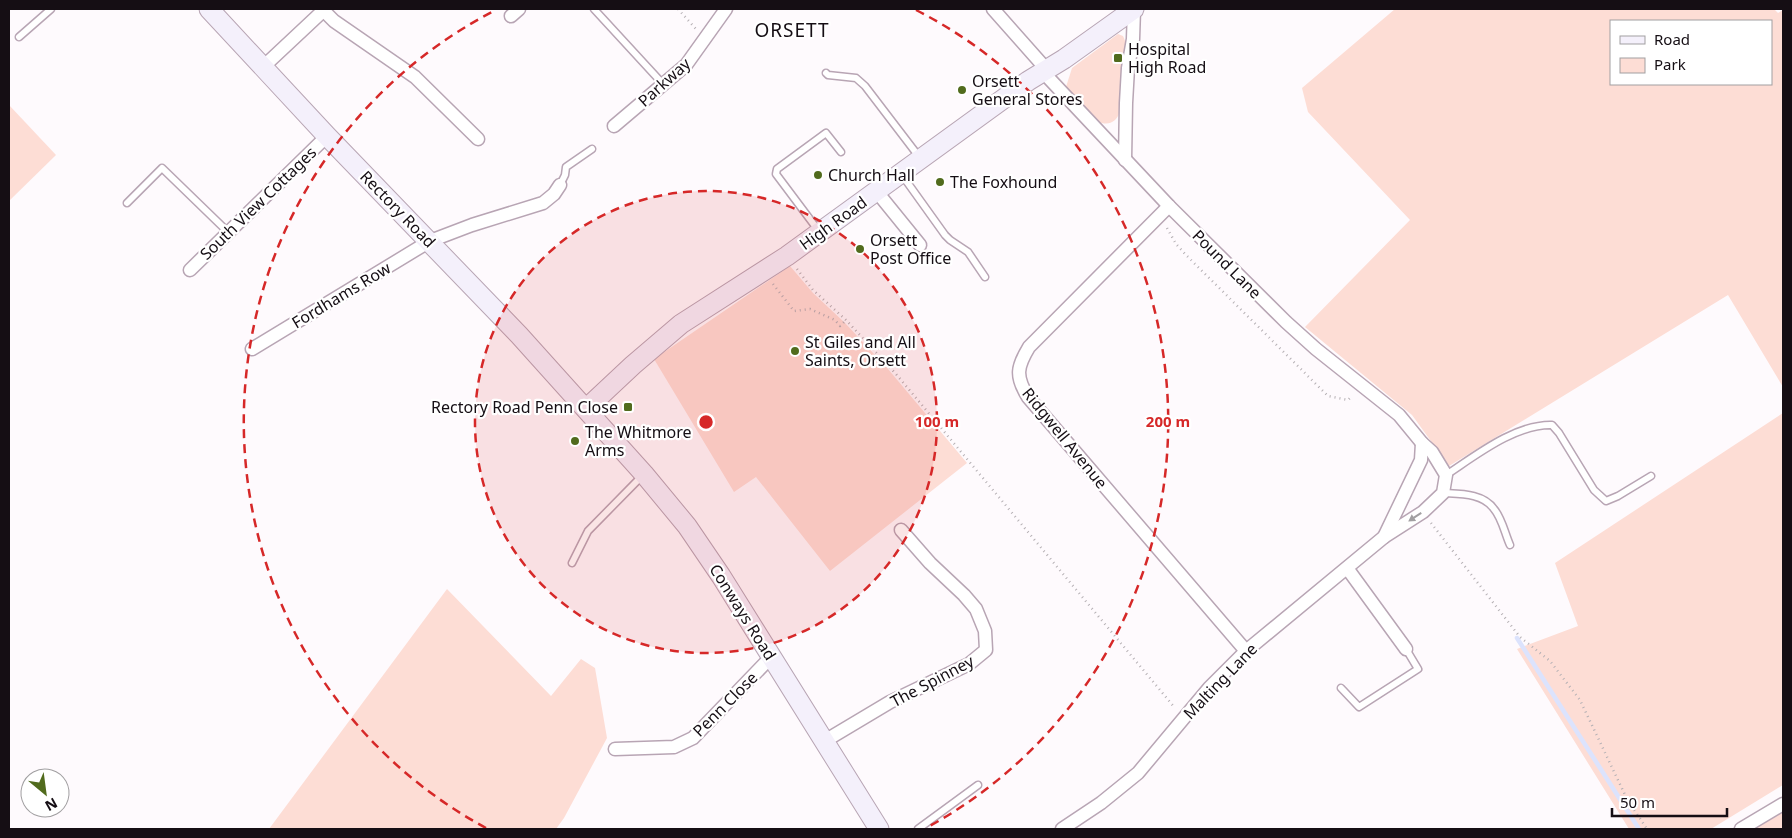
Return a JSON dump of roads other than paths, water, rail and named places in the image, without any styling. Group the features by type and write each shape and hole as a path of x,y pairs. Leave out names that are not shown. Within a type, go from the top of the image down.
{"main road":[{"name":"Rectory Road","path":"209,9 262,68 430,241 586,409"},
{"name":"High Road","path":"586,409 633,365 682,324 787,256 1028,81 1134,9"},
{"name":"Conways Road","path":"586,409 687,526 721,576 879,829"}],"street":[{"path":"262,68 324,9 334,21 414,77 478,139"},
{"name":"Parkway","path":"614,126 686,65 726,9"},
{"name":"Pound Lane","path":"993,9 1045,71 1169,206 1286,322 1399,415 1432,452 1446,475"},
{"path":"1125,160 1128,68 1133,39 1134,9"},
{"name":"South View Cottages","path":"190,270 327,136"},
{"name":"Fordhams Row","path":"252,349 430,241 472,225 543,203 554,194 560,185"},
{"path":"877,192 920,245"},
{"name":"Ridgwell Avenue","path":"1169,206 1029,347 1020,363 1019,379 1028,397 1246,651"},
{"name":"Malting Lane","path":"1384,537 1422,460 1422,443"},
{"path":"1443,492 1446,475"},
{"name":"Malting Lane","path":"1062,829 1100,803 1138,773 1209,688 1246,651 1384,537 1423,512 1443,492"},
{"name":"The Spinney","path":"823,742 890,702 970,664 986,650 985,631 976,609 930,563 901,530"},
{"path":"1347,568 1406,649"},
{"name":"Penn Close","path":"615,749 674,747 693,738 771,657"},
{"path":"1741,829 1783,804"}],"lane":[{"path":"19,37 51,9"},
{"path":"594,9 663,84"},
{"path":"826,73 828,75 856,78 865,86 921,159"},
{"path":"820,233 776,174 777,169 826,133 841,152"},
{"path":"560,185 565,176 566,167 592,149"},
{"path":"127,203 162,168 228,232"},
{"path":"901,174 945,235 968,252 985,277"},
{"path":"1446,475 1486,449 1526,428 1552,425 1594,490 1606,501 1651,476"},
{"path":"572,563 588,531 644,474"},
{"path":"1443,492 1479,497 1488,503 1495,509 1510,545"},
{"path":"1341,688 1359,708 1418,668 1406,649"},
{"path":"918,829 978,785"}],"waterway":[{"path":"1517,638 1639,829"}],"place":[{"name":"Hospital High Road","path":"1118,58"},
{"name":"Orsett General Stores","path":"962,90"},
{"name":"Church Hall","path":"818,175"},
{"name":"The Foxhound","path":"940,182"},
{"name":"Orsett Post Office","path":"860,249"},
{"name":"St Giles and All Saints, Orsett","path":"795,351"},
{"name":"Rectory Road Penn Close","path":"628,407"},
{"name":"The Whitmore Arms","path":"575,441"}],"district":[{"name":"ORSETT","path":"792,30"}]}
